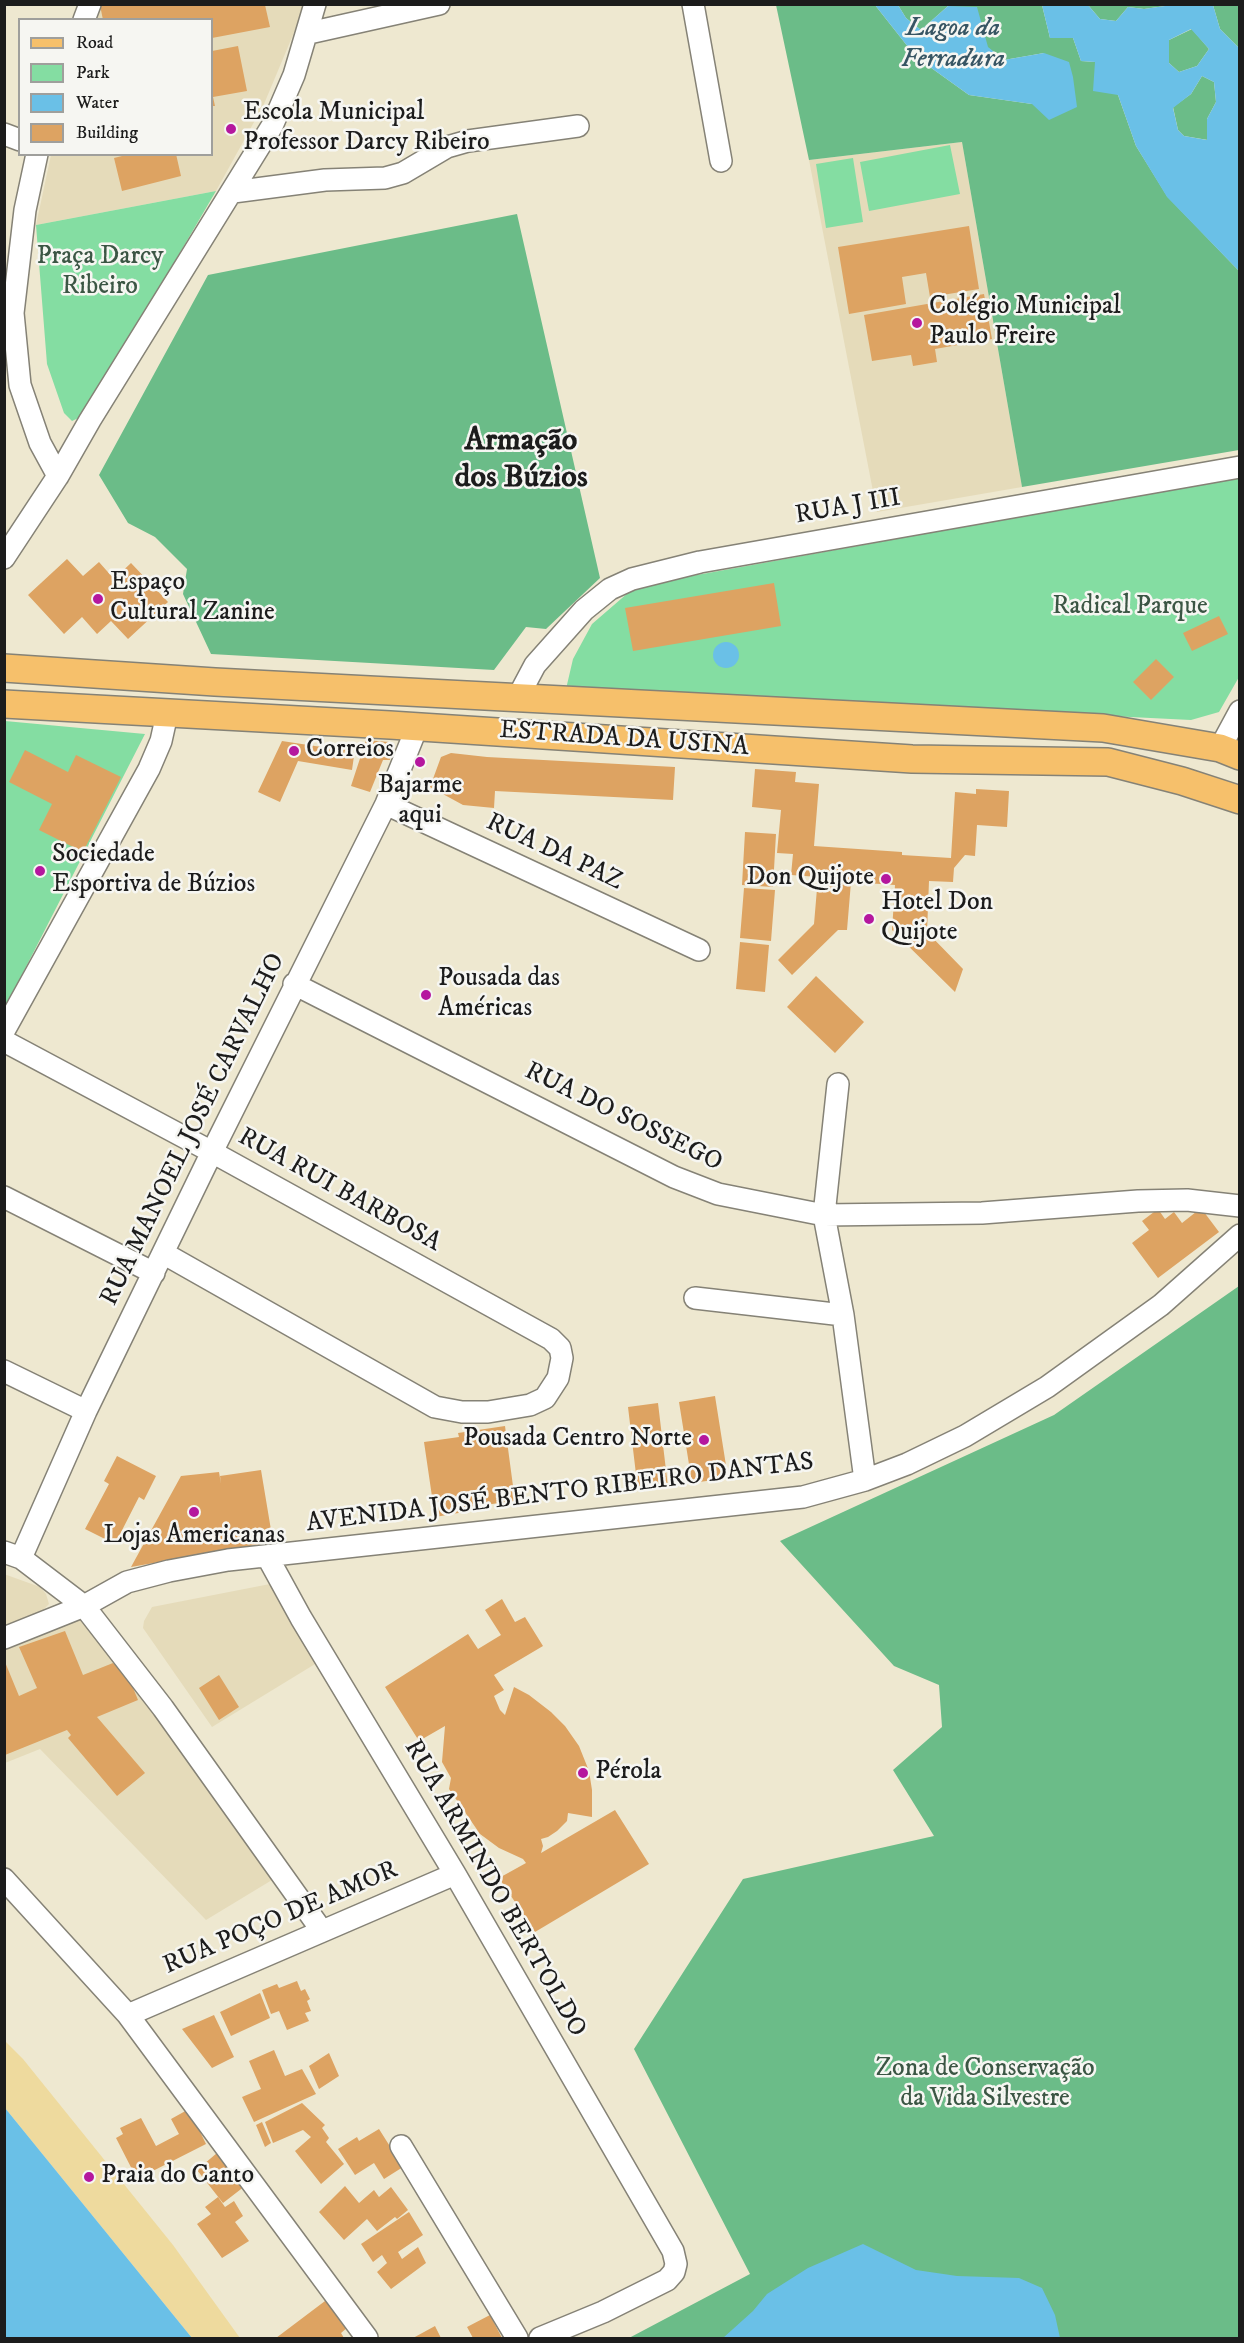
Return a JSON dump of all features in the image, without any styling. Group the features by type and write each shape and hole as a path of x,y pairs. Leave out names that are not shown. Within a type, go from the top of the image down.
{"main road":[{"name":"ESTRADA DA USINA","path":"4,668 214,682 1103,729 1230,752"},
{"path":"214,682 228,689 231,694 229,704 220,716"},
{"path":"253,684 246,691 243,701 249,711 261,718"},
{"name":"ESTRADA DA USINA","path":"4,704 417,727 912,759 1108,762 1182,781 1239,800"},
{"path":"1103,729 1097,745 1099,752 1108,762"}],"street":[{"path":"4,558 58,476 90,420 272,126 309,33 315,4"},
{"path":"309,33 439,4"},
{"path":"693,4 721,161"},
{"path":"232,192 325,180 384,178 403,173 447,147 468,141 578,126"},
{"path":"38,156 26,210 13,313 20,385 40,443 58,476"},
{"name":"RUA J III","path":"518,697 535,665 584,610 610,589 632,579 700,562 1239,467"},
{"path":"1230,752 1239,711"},
{"path":"4,1031 149,769 161,741 167,714"},
{"name":"RUA MANOEL JOSÉ CARVALHO","path":"13,1555 87,1411 294,984 386,804 417,727"},
{"name":"RUA DA PAZ","path":"386,804 699,951"},
{"name":"RUA DO SOSSEGO","path":"294,984 674,1177 718,1194 824,1215 982,1213 1138,1201 1187,1200 1239,1206"},
{"name":"RUA RUI BARBOSA","path":"4,1041 212,1152 550,1339 560,1348 562,1358 558,1378 545,1398 530,1405 488,1412 462,1412 435,1407 163,1253"},
{"path":"838,1084 824,1215 843,1315 865,1480"},
{"path":"4,1197 154,1273"},
{"name":"AVENIDA JOSÉ BENTO RIBEIRO DANTAS","path":"4,1638 84,1606 127,1582 228,1560 803,1497 865,1480 907,1464 965,1436 1047,1387 1161,1305 1239,1235"},
{"path":"695,1298 843,1315"},
{"path":"4,1371 87,1411"},
{"path":"13,1555 84,1606 163,1708 322,1931"},
{"name":"RUA ARMINDO BERTOLDO","path":"267,1556 301,1618 455,1874 673,2251 676,2264 674,2272 667,2280 603,2312 540,2338"},
{"name":"RUA POÇO DE AMOR","path":"128,2015 455,1874"},
{"path":"4,1879 128,2015 367,2338"},
{"path":"401,2146 517,2338"}],"shaded area":[{"name":"Escola Municipal Professor Darcy Ribeiro","path":"101,5 303,5 303,11 264,104 216,191 36,225 51,156 213,156 213,18 96,18"},
{"name":"Colégio Municipal Paulo Freire","path":"962,142 1022,487 877,512 809,160"},
{"path":"4,1574 40,1587 46,1594 49,1604 43,1610 5,1627"},
{"path":"270,1584 320,1661 212,1727 143,1628 144,1621 152,1607"},
{"path":"89,1619 272,1880 206,1920 40,1749 5,1763 4,1651 73,1621"}],"green space":[{"path":"776,5 875,5 916,57 969,95 1032,104 1044,53 1004,60 988,48 948,6 921,30 906,18 898,5 1042,5 1050,38 1073,38 1081,61 1095,62 1118,95 1136,146 1167,196 1239,271 1239,450 1022,487 962,142 809,160"},
{"path":"1088,5 1172,5 1144,9 1128,7 1116,21 1100,19"},
{"path":"1213,5 1239,5 1239,48 1220,29"},
{"path":"1192,29 1209,49 1197,66 1179,72 1169,63 1169,40"},
{"path":"1202,76 1214,82 1216,102 1207,119 1208,140 1184,136 1178,130 1173,107 1191,94"},
{"path":"950,145 960,194 869,211 860,162"},
{"path":"853,158 863,222 826,228 816,164"},
{"name":"Praça Darcy Ribeiro","path":"216,191 85,415 72,421 64,413 47,364 36,225"},
{"path":"517,214 600,578 546,629 526,627 494,670 211,654 183,594 187,569 155,537 128,523 99,475 208,275"},
{"name":"Radical Parque","path":"1239,477 1239,677 1219,712 1191,720 566,689 573,659 592,624 636,586"},
{"name":"Sociedade Esportiva de Búzios","path":"5,721 145,734 5,1008"},
{"name":"Zona de Conservação da Vida Silvestre","path":"1239,1286 1239,2338 629,2338 750,2274 634,2049 743,1879 934,1836 893,1770 942,1727 939,1685 894,1666 780,1541 1054,1415"}],"sand":[{"name":"Praia do Canto","path":"4,2040 23,2059 173,2245 240,2338 192,2338 5,2108"}],"water":[{"name":"Lagoa da Ferradura","path":"875,5 898,5 906,18 921,30 948,6 977,7 988,47 1004,60 1044,53 1069,62 1077,107 1049,120 1032,104 969,95 916,57"},
{"name":"Lagoa da Ferradura","path":"1042,5 1088,5 1100,19 1116,21 1128,7 1144,9 1172,5 1213,5 1220,29 1239,48 1239,271 1167,197 1136,146 1118,95 1093,91 1095,62 1081,61 1073,38 1050,38","holes":["1191,29 1209,49 1197,66 1179,72 1169,63 1169,40","1202,76 1214,82 1216,102 1207,119 1207,140 1184,136 1178,130 1173,108 1191,94"]},
{"path":"726,642 735,646 739,655 735,664 726,668 717,664 713,655 717,646"},
{"path":"5,2108 192,2338 5,2338"},
{"path":"863,2244 916,2270 957,2276 1019,2278 1042,2288 1055,2315 1060,2338 723,2338 753,2311 767,2294 808,2268"}],"building":[{"path":"100,5 265,5 270,27 213,38 213,18 103,18"},
{"path":"238,46 247,91 213,97 213,51"},
{"path":"176,156 181,176 122,191 114,158"},
{"path":"969,226 979,289 930,297 926,273 902,277 906,304 849,314 838,247"},
{"path":"984,294 992,339 935,349 937,362 913,366 911,355 872,361 864,315"},
{"name":"Espaço Cultural Zanine","path":"67,559 83,576 99,562 114,579 131,563 168,602 128,639 111,621 97,634 82,617 64,634 28,595"},
{"path":"774,583 781,626 633,651 625,608"},
{"path":"1219,616 1228,634 1192,651 1183,633"},
{"path":"1156,659 1174,677 1151,700 1133,682"},
{"path":"366,740 389,742 390,760 383,760 370,792 351,786"},
{"path":"282,741 328,748 329,744 346,746 344,754 354,756 352,770 298,761 280,802 258,792"},
{"path":"25,750 68,772 76,755 121,777 83,852 39,830 52,804 9,782"},
{"path":"451,753 675,767 673,800 495,791 494,808 463,805 430,787 441,757"},
{"name":"Don Quijote","path":"755,769 796,772 795,782 819,784 814,846 902,852 902,855 951,858 955,792 976,794 976,789 1009,791 1007,827 977,825 975,856 965,855 954,868 953,882 929,881 927,932 963,969 955,992 892,930 895,885 851,882 847,930 838,930 792,975 778,960 814,924 818,877 791,875 793,854 777,853 781,810 752,807"},
{"path":"745,832 776,834 773,887 742,885"},
{"path":"744,888 775,890 771,941 740,938"},
{"path":"740,942 769,945 765,992 736,989"},
{"path":"816,976 864,1022 835,1053 787,1007"},
{"path":"1201,1208 1219,1232 1158,1278 1132,1243 1149,1230 1142,1221 1158,1209 1165,1219 1174,1212 1182,1223"},
{"name":"Pousada Centro Norte","path":"715,1396 728,1478 692,1483 679,1402"},
{"path":"658,1403 668,1487 638,1491 628,1407"},
{"path":"505,1426 515,1501 469,1507 470,1511 435,1517 424,1442 459,1437 458,1433"},
{"path":"117,1456 156,1476 144,1500 139,1497 115,1544 85,1529 109,1484 104,1481"},
{"name":"Lojas Americanas","path":"261,1470 273,1542 131,1567 181,1476 219,1472 221,1484 220,1476"},
{"path":"502,1599 515,1622 525,1617 543,1646 494,1675 504,1690 494,1696 500,1710 505,1715 514,1687 551,1712 565,1726 579,1746 589,1771 592,1790 592,1817 568,1813 567,1821 557,1831 541,1839 543,1846 541,1853 615,1810 649,1864 535,1932 499,1878 526,1863 480,1834 449,1789 451,1778 442,1762 445,1726 419,1741 385,1687 468,1634 478,1649 501,1635 485,1610"},
{"path":"65,1631 83,1675 113,1663 129,1678 138,1700 97,1717 145,1773 117,1796 68,1738 71,1735 67,1730 5,1755 5,1662 19,1696 37,1688 19,1647"},
{"path":"219,1675 239,1707 219,1720 199,1688"},
{"path":"297,1981 301,1991 305,1989 310,1999 307,2001 311,2011 305,2013 309,2021 287,2030 279,2011 271,2014 262,1990 277,1984 279,1988"},
{"path":"260,1993 270,2018 231,2036 220,2012"},
{"path":"214,2015 234,2057 212,2068 182,2029"},
{"path":"274,2050 285,2076 302,2069 316,2094 254,2122 242,2097 261,2089 249,2061"},
{"path":"329,2053 339,2076 319,2089 309,2066"},
{"path":"302,2103 325,2125 322,2128 329,2138 326,2142 344,2164 321,2184 295,2151 311,2137 303,2130 273,2143 265,2122"},
{"path":"189,2109 206,2144 137,2179 116,2138 123,2134 120,2128 141,2118 156,2146 179,2134 171,2119"},
{"path":"262,2122 271,2143 265,2147 256,2125"},
{"path":"379,2129 403,2167 384,2179 374,2163 355,2175 338,2149 357,2137 359,2141"},
{"path":"224,2147 245,2186 223,2203 197,2170"},
{"path":"345,2186 359,2203 374,2190 379,2197 391,2187 408,2210 377,2231 367,2219 344,2240 319,2212"},
{"path":"218,2197 225,2207 234,2201 243,2216 235,2222 249,2241 222,2258 197,2224 211,2214 205,2207"},
{"path":"409,2212 423,2235 398,2252 402,2259 418,2247 426,2263 391,2289 377,2272 387,2263 382,2255 373,2262 361,2244"},
{"path":"329,2298 348,2327 341,2333 344,2338 276,2338"},
{"path":"490,2315 502,2338 473,2338 467,2327"},
{"path":"435,2326 441,2338 413,2338"}],"place":[{"name":"Escola Municipal Professor Darcy Ribeiro","path":"231,129"},
{"name":"Colégio Municipal Paulo Freire","path":"917,323"},
{"name":"Espaço Cultural Zanine","path":"98,599"},
{"name":"Correios","path":"294,751"},
{"name":"Bajarme aqui","path":"420,762"},
{"name":"Sociedade Esportiva de Búzios","path":"40,871"},
{"name":"Don Quijote","path":"886,879"},
{"name":"Hotel Don Quijote","path":"869,919"},
{"name":"Pousada das Américas","path":"426,995"},
{"name":"Pousada Centro Norte","path":"704,1440"},
{"name":"Lojas Americanas","path":"194,1512"},
{"name":"Pérola","path":"583,1773"},
{"name":"Praia do Canto","path":"89,2177"}],"district":[{"name":"Armação dos Búzios","path":"521,460"}]}
